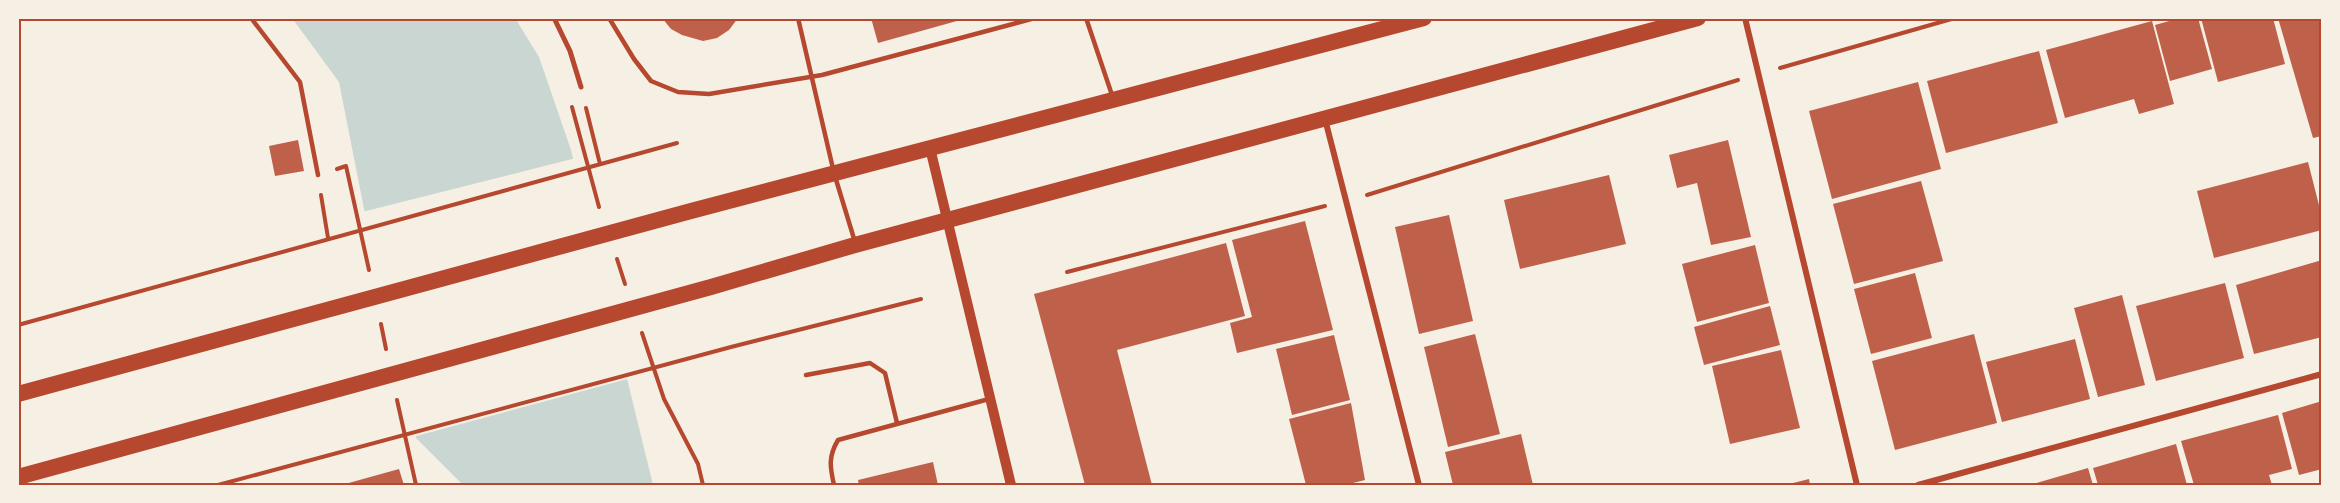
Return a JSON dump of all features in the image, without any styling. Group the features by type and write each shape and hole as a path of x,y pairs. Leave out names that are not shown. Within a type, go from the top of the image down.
{"highway":[{"path":"18,394 691,211 1424,18"},
{"path":"18,477 711,287 855,245 1698,18"}],"street":[{"path":"554,18 570,51 581,87"},
{"path":"1745,18 1857,485"},
{"path":"1325,119 1419,485"},
{"path":"930,148 1011,485"},
{"path":"1918,485 2322,374"}],"lane":[{"path":"251,18 300,82 318,175"},
{"path":"609,18 634,59 651,81 678,92 709,94 812,77 1035,18"},
{"path":"798,18 834,173 855,245"},
{"path":"1086,18 1114,99"},
{"path":"806,375 870,363 885,373 897,423"},
{"path":"834,485 829,464 832,450 838,440 989,399"}],"path":[{"path":"1067,272 1347,201 1757,74 1955,18"},
{"path":"581,87 600,164"},
{"path":"18,325 677,143"},
{"path":"318,175 328,238"},
{"path":"218,485 386,438 921,299"}],"shaded area":[{"path":"292,18 515,18 539,57 571,150 653,485 463,485 416,438 368,229 339,82"}],"pier":[{"path":"576,158 631,378 413,437 362,212"}],"building":[{"path":"662,18 738,18 729,30 717,38 703,41 671,29"},
{"path":"871,18 963,18 964,19 878,43"},
{"path":"2180,18 2198,18 2212,69 2170,81 2155,25"},
{"path":"2201,18 2273,18 2285,64 2218,82"},
{"path":"2278,18 2322,18 2322,136 2313,138"},
{"path":"2152,21 2174,104 2139,114 2134,99 2065,118 2046,50"},
{"path":"2039,51 2058,123 1946,153 1927,81"},
{"path":"1918,82 1941,169 1832,199 1809,111"},
{"path":"298,140 304,171 275,176 269,146"},
{"path":"1728,140 1751,237 1711,245 1697,183 1677,188 1669,155"},
{"path":"2308,162 2322,217 2322,230 2214,258 2197,191"},
{"path":"1609,175 1626,244 1520,269 1504,200"},
{"path":"1921,181 1943,261 1854,284 1833,204"},
{"path":"1449,215 1473,321 1419,334 1395,227"},
{"path":"1305,221 1333,330 1237,353 1230,323 1252,317 1232,240"},
{"path":"1226,243 1245,316 1117,350 1152,485 1085,485 1034,294"},
{"path":"1755,245 1769,303 1697,322 1682,264"},
{"path":"2322,260 2322,337 2254,354 2236,285"},
{"path":"1915,273 1932,338 1871,354 1854,289"},
{"path":"2225,283 2244,358 2156,381 2136,306"},
{"path":"2122,295 2145,385 2098,397 2074,308"},
{"path":"1770,306 1780,345 1704,365 1694,327"},
{"path":"1475,334 1500,434 1448,447 1424,347"},
{"path":"1974,334 1997,423 1895,450 1872,361"},
{"path":"1334,335 1350,400 1292,415 1276,349"},
{"path":"2075,339 2090,399 2002,422 1986,362"},
{"path":"1781,350 1800,428 1730,444 1712,366"},
{"path":"2322,401 2322,469 2299,475 2282,413"},
{"path":"1351,403 1365,480 1345,485 1306,485 1289,419"},
{"path":"2278,415 2292,469 2269,475 2272,485 2194,485 2181,441"},
{"path":"1521,434 1533,485 1453,485 1445,452"},
{"path":"2176,444 2187,485 2098,485 2093,468"},
{"path":"933,462 938,485 859,485 858,480"},
{"path":"2088,468 2093,485 2033,485 2033,484"},
{"path":"399,469 404,485 345,485 345,484"},
{"path":"1809,479 1810,485 1789,485 1789,484"}]}
